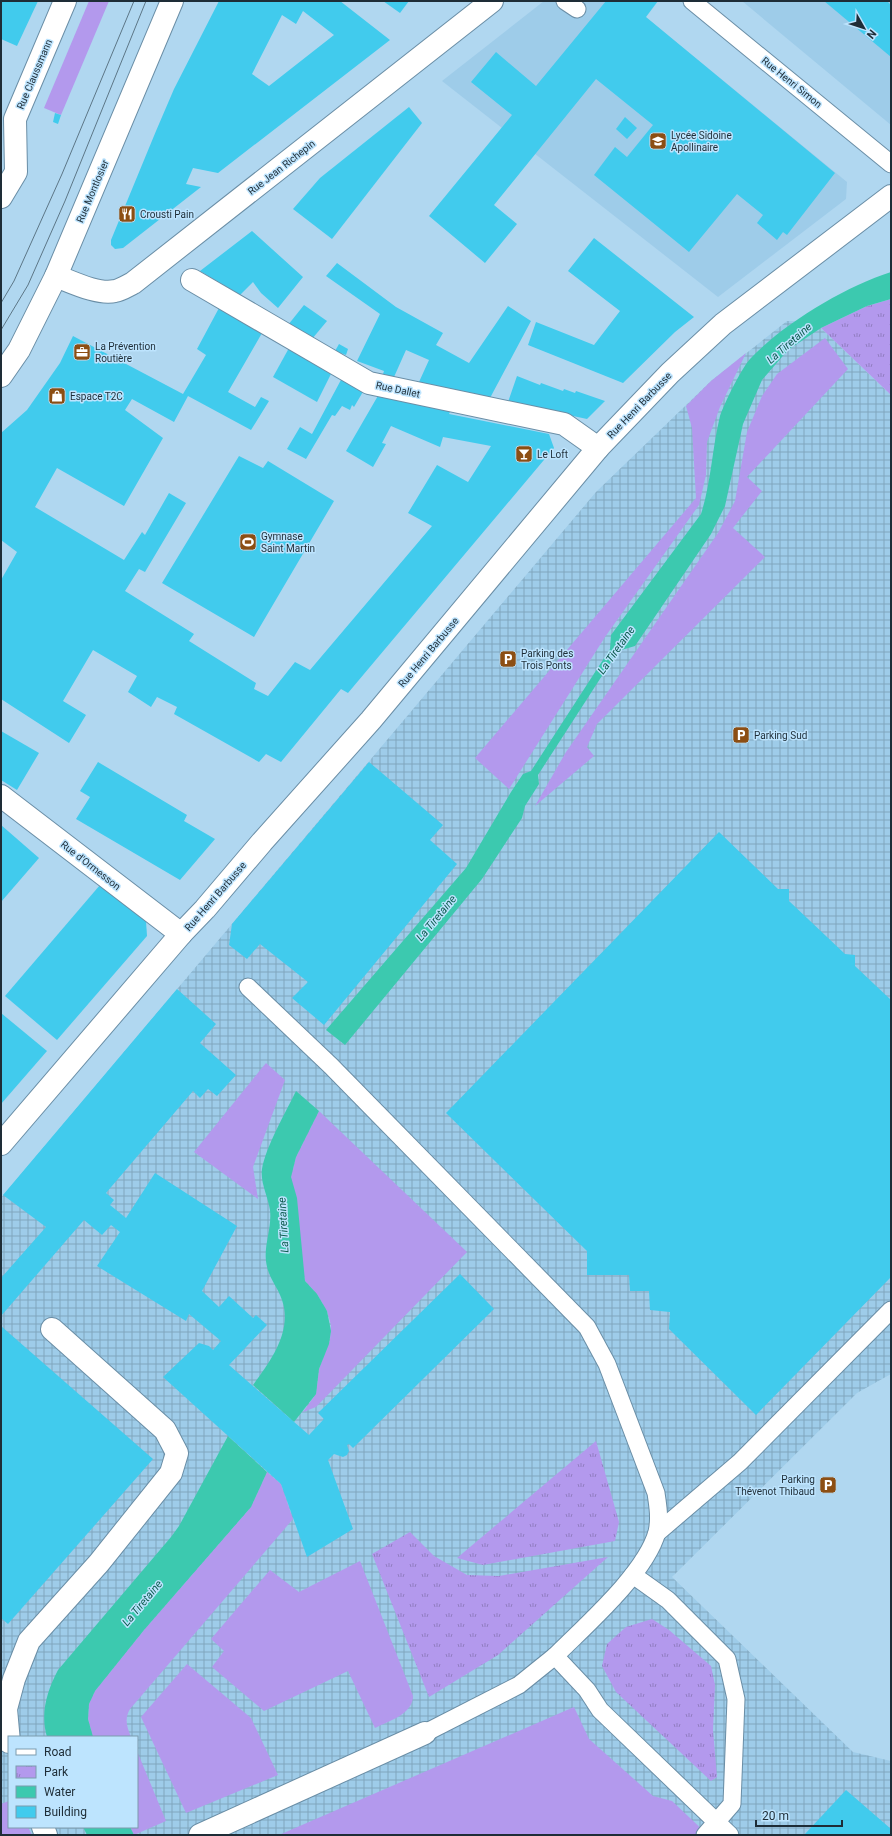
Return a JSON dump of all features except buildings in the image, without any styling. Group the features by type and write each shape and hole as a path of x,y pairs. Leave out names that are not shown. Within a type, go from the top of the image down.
{"street":[{"name":"Rue Claussmann","path":"1,197 16,172 8,149 15,119 65,1"},
{"name":"Rue Montlosier","path":"1,376 19,350 56,276 172,1"},
{"name":"Rue Jean Richepin","path":"56,276 85,288 114,292 133,283 492,1"},
{"name":"Rue Henri Barbusse","path":"1,1144 181,934 205,909 262,842 371,720 598,448 670,373 723,324 891,196"},
{"name":"Rue Dallet","path":"192,280 369,383 564,424 598,448"},
{"name":"Rue d'Ormesson","path":"1,796 181,934"},
{"path":"8,1736 6,1709 14,1679 29,1641 99,1563 172,1473 177,1453 165,1430 52,1329"},
{"path":"200,1835 425,1732"}],"lane":[{"name":"Rue Henri Simon","path":"692,1 891,164"},
{"path":"248,987 342,1077 587,1327 607,1364 656,1493 659,1514 657,1533 646,1556 633,1575 598,1613 555,1656 519,1685 425,1732"},
{"path":"657,1533 740,1462 891,1310"},
{"path":"633,1575 668,1600 727,1659 736,1699 732,1804 705,1835"},
{"path":"555,1656 587,1690 600,1710 730,1835"}],"shaded area":[{"name":"Lycée Sidoine Apollinaire","path":"544,1 626,1 847,182 846,199 718,297 442,81"},
{"path":"742,1 891,1 891,125"},
{"path":"787,321 803,321 821,328 891,395 891,1374 857,1393 672,1577 853,1752 891,1761 891,1835 1,1835 1,1198 596,492 711,381"}],"green space":[{"path":"89,1 109,1 61,115 44,108"},
{"path":"891,299 891,395 821,328 867,306"},
{"path":"825,338 848,369 747,477 762,491 733,528 765,557 597,724 587,747 594,756 535,806 566,752 718,533 735,501 747,432 762,396 777,374"},
{"path":"746,353 720,407 707,442 706,475 699,505 605,637 509,789 475,758 696,498 692,428 686,406 711,381"},
{"path":"266,1063 285,1080 253,1167 258,1199 194,1152"},
{"path":"319,1111 467,1252 316,1407 303,1412 316,1394 319,1369 330,1340 331,1325 327,1311 317,1294 305,1281 301,1256 298,1213 291,1177 296,1157"},
{"path":"596,1441 619,1522 615,1541 483,1565 457,1558"},
{"path":"267,1472 281,1484 293,1519 130,1709 127,1716 127,1726 131,1736 93,1736 88,1719 89,1704 95,1691 144,1630 251,1507"},
{"path":"410,1532 434,1556 467,1575 499,1576 608,1557 498,1655 429,1697 372,1554"},
{"path":"360,1561 413,1696 409,1708 405,1712 393,1720 375,1728 348,1671 264,1711 212,1667 224,1651 211,1639 270,1570 299,1592"},
{"path":"652,1619 669,1630 711,1666 715,1685 713,1730 717,1777 711,1781 616,1692 602,1666 607,1644 626,1627"},
{"path":"187,1664 251,1718 278,1775 186,1813 141,1717"},
{"path":"574,1707 589,1739 653,1796 672,1801 708,1835 279,1835"},
{"path":"138,1753 166,1821 134,1835 130,1828 138,1828"},
{"path":"8,1801 8,1828 28,1828 32,1835 1,1835 1,1804"}],"water":[{"name":"La Tiretaine","path":"891,272 891,299 867,306 821,328 788,350 762,380 743,424 725,506 711,534 635,646 618,651 538,775 539,784 525,806 522,818 482,879 345,1045 326,1030 466,868 511,792 523,774 531,771 610,649 611,635 701,514 707,490 720,416 733,387 746,364 779,333 815,308 854,287"},
{"name":"La Tiretaine","path":"296,1091 319,1111 296,1157 291,1177 297,1198 305,1281 317,1294 327,1311 331,1331 329,1344 319,1369 316,1394 294,1422 253,1385 278,1346 282,1334 285,1312 282,1300 271,1277 266,1261 270,1210 264,1190 262,1169 272,1140"},
{"name":"La Tiretaine","path":"228,1436 267,1472 251,1507 144,1630 95,1691 89,1704 88,1719 93,1736 47,1736 44,1719 46,1702 58,1670 179,1526"},
{"path":"84,1828 130,1828 134,1835 87,1835"}],"tram line":[{"path":"1,303 14,281 62,174 134,1"},
{"path":"1,330 28,285 65,201 146,1"}],"place":[{"name":"Lycée Sidoine Apollinaire","path":"658,141"},
{"name":"Crousti Pain","path":"127,214"},
{"name":"La Prévention Routière","path":"82,352"},
{"name":"Espace T2C","path":"57,396"},
{"name":"Le Loft","path":"524,454"},
{"name":"Gymnase Saint Martin","path":"248,542"},
{"name":"Parking des Trois Ponts","path":"508,659"},
{"name":"Parking Sud","path":"741,735"},
{"name":"Parking Thévenot Thibaud","path":"828,1485"}]}
